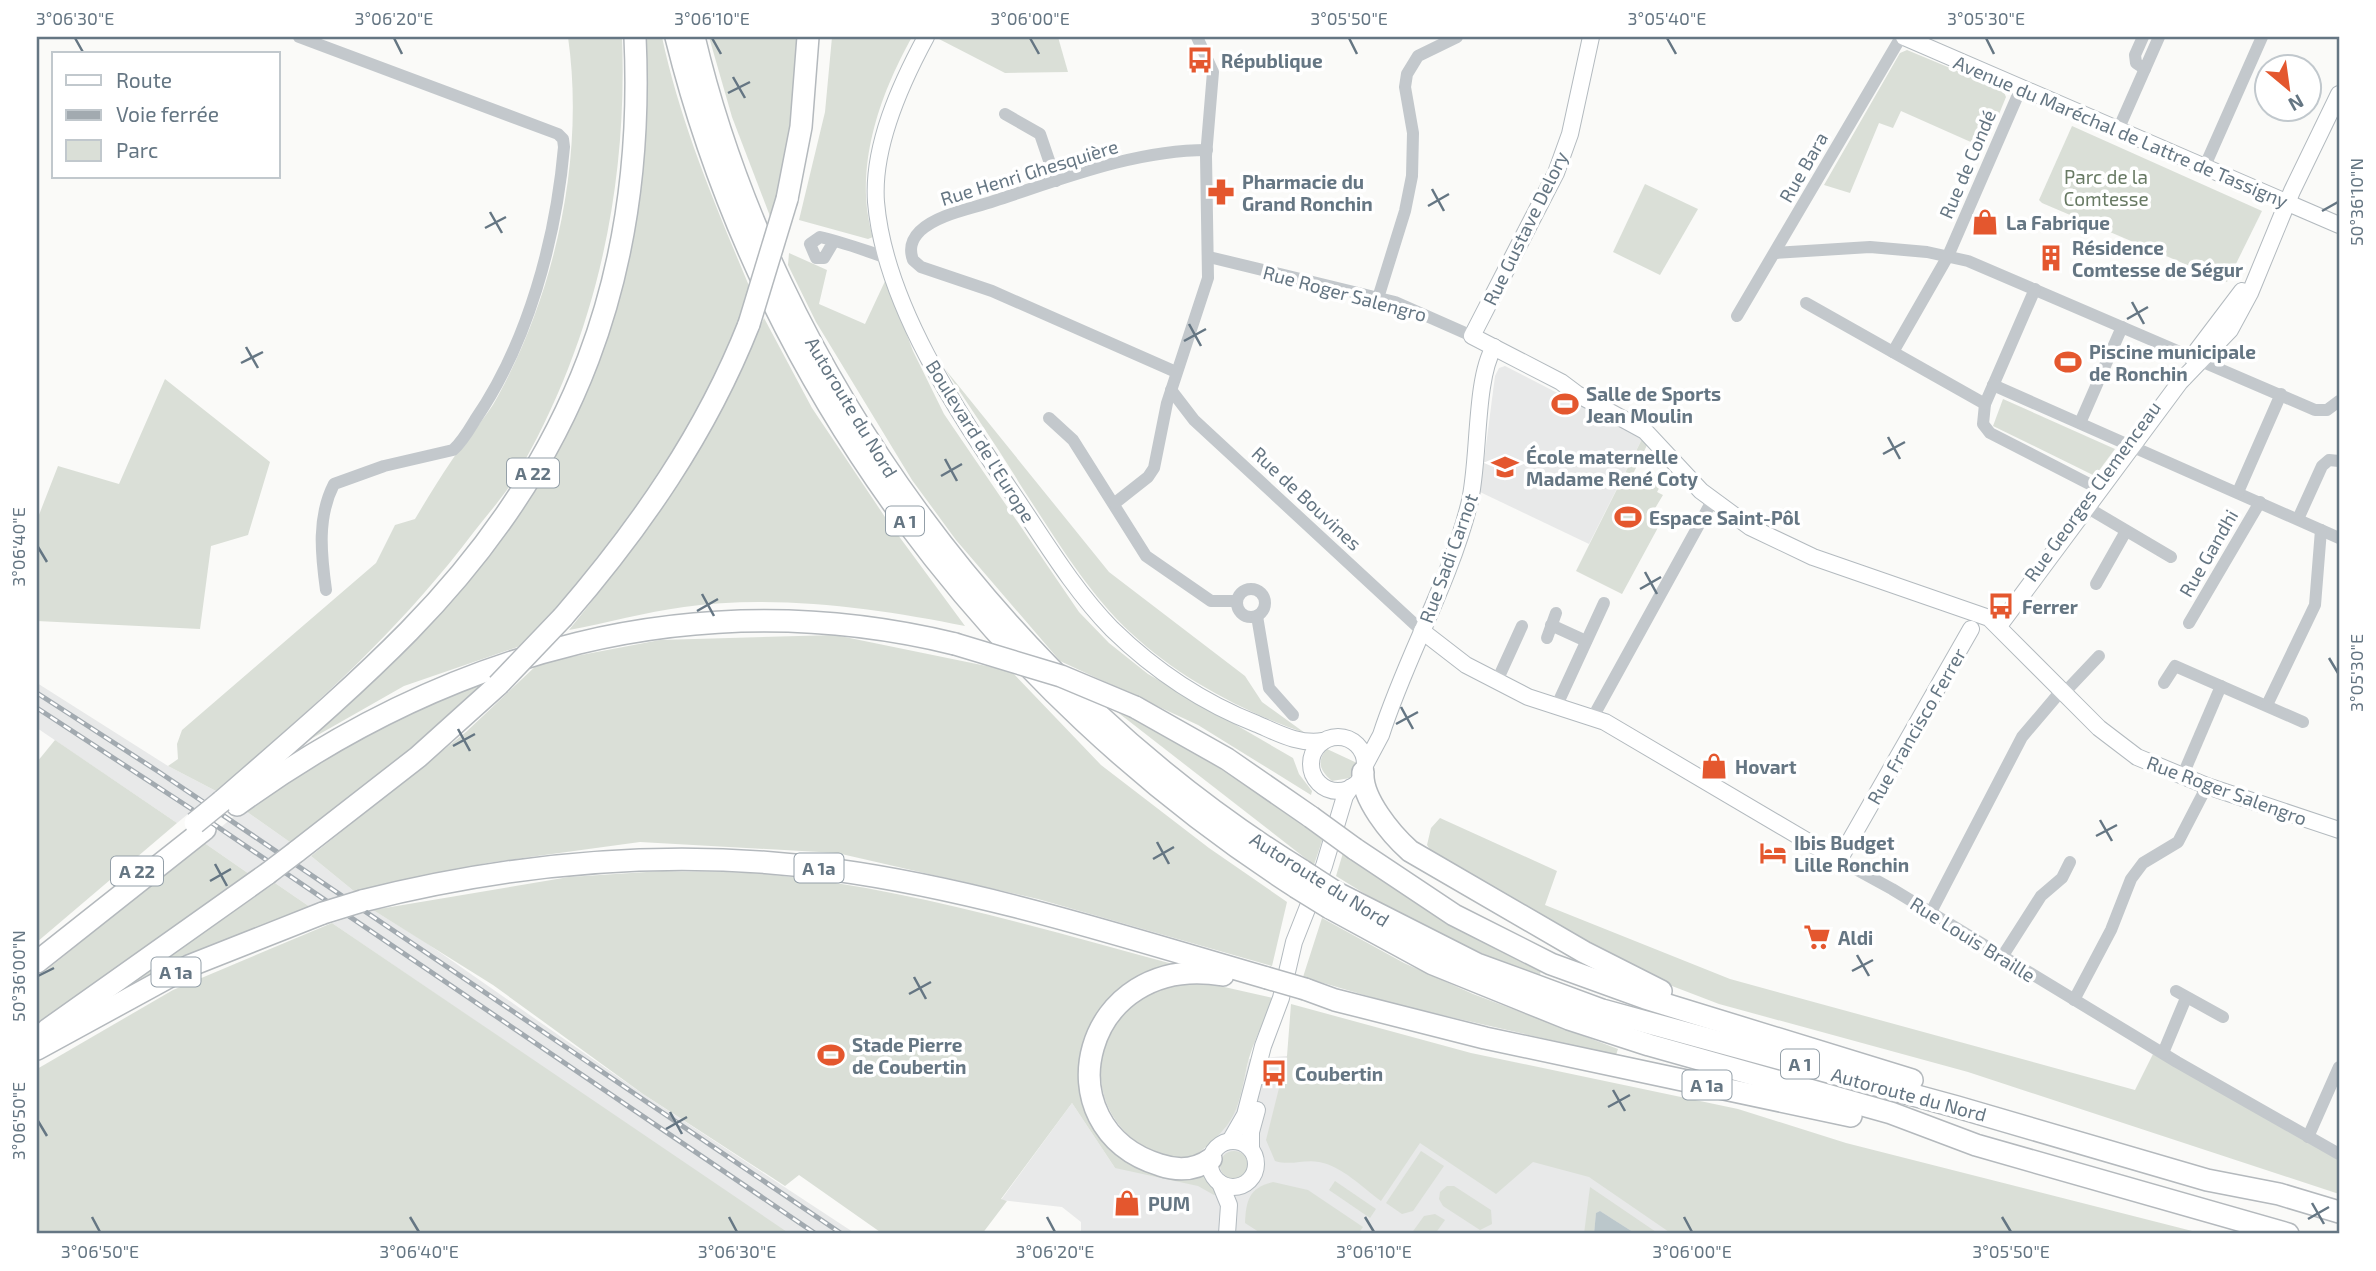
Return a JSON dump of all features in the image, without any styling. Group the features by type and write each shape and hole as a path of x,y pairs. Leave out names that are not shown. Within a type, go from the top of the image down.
{"highway":[{"name":"A 22","path":"37,962 84,923 110,893 227,805 351,688 436,602 504,518 549,445 591,355 623,242 634,155 635,37"},
{"name":"Autoroute du Nord","path":"676,37 713,159 768,291 845,433 898,511 978,613 1054,694 1179,804 1433,964 1546,1011 1649,1045 1898,1116 1976,1145 2288,1234"},
{"name":"Autoroute du Nord","path":"694,37 732,159 782,283 839,391 911,501 985,596 1068,685 1184,787 1299,879"},
{"path":"37,1038 267,874 418,757 498,685 563,617 621,546 669,478 716,398 749,324 787,199 801,127 808,37"},
{"path":"227,805 303,758 415,697 498,664 571,644 645,631 763,622 864,628 955,644 1054,673 1135,707 1227,760 1454,915 1551,964 1645,998 2279,1194"},
{"path":"1360,774 1376,807 1399,840 1417,856 1640,982 1823,1053"},
{"name":"A 1a","path":"37,1049 189,965 323,913 362,901 460,879 588,862 669,859 782,864 870,875 951,892 1271,987 1304,992 1485,1038 1976,1145"},
{"name":"Autoroute du Nord","path":"1334,901 1477,964 1592,1007 1958,1107 2207,1180 2279,1194 2339,1212"},
{"path":"1211,1159 1193,1168 1166,1167 1139,1157 1115,1138 1100,1115 1091,1087 1091,1059 1096,1037 1105,1018 1120,1000 1138,987 1159,978 1206,973 1271,987"}],"street":[{"path":"299,37 558,134 563,139 564,147 561,180 542,274 502,377 453,450 384,466 334,484 327,499 321,550 326,590"},
{"name":"Boulevard de l'Europe","path":"926,37 895,105 878,164 876,201 888,258 918,334 954,405 1079,591 1119,635 1198,695 1300,751 1311,765"},
{"path":"1115,503 1148,477 1154,468 1176,372 1207,284 1207,150 1213,72 1197,37"},
{"path":"1378,298 1405,211 1412,176 1413,133 1405,87 1407,74 1415,59 1423,52 1457,37"},
{"name":"Rue Gustave Delory","path":"1472,336 1556,173 1570,134 1591,37"},
{"name":"Avenue du Maréchal de Lattre de Tassigny","path":"1902,37 2339,225"},
{"name":"Rue Bara","path":"1737,316 1902,37"},
{"path":"2143,37 2135,55 2136,63 2145,69"},
{"path":"2118,130 2159,37"},
{"path":"2204,168 2262,37"},
{"name":"Rue de Condé","path":"1893,352 1948,256 2021,88"},
{"name":"Rue Georges Clemenceau","path":"1994,622 2195,359 2262,260 2339,94"},
{"path":"1005,114 1040,134 1056,181"},
{"name":"Rue Henri Ghesquière","path":"1176,372 992,291 921,267 912,257 912,242 921,230 942,218 1056,181 1140,159 1207,150"},
{"path":"834,241 888,258"},
{"path":"1775,253 1870,247 1948,256 2035,289 2319,411 2330,409 2339,401"},
{"name":"Rue Roger Salengro","path":"1209,257 1419,310 1494,347 1562,382 1574,392 1645,431 1712,501 1740,521 1788,547 1994,622 2063,692 2127,750 2182,777 2339,830"},
{"path":"2035,289 1993,385 1984,410 1983,424 1990,433 2098,489"},
{"path":"1807,303 1893,352 1984,410"},
{"path":"2080,423 2122,327"},
{"name":"Rue Sadi Carnot","path":"1230,1141 1245,1115 1263,1046 1271,987 1294,943 1345,796 1380,739 1469,506 1485,370 1494,347"},
{"path":"1993,385 2339,538"},
{"name":"Rue de Bouvines","path":"1171,390 1194,420 1422,631"},
{"path":"2238,492 2281,394"},
{"path":"1049,418 1073,440 1146,556 1211,601 1237,601"},
{"path":"2298,519 2322,466 2329,460 2339,461"},
{"path":"1593,717 1712,501"},
{"name":"Rue Gandhi","path":"2189,623 2260,502"},
{"path":"2085,506 2171,557"},
{"path":"2267,705 2315,605 2321,530"},
{"path":"2096,584 2126,531"},
{"path":"1237,601 1246,590 1259,591 1265,604 1257,616 1269,688 1293,715"},
{"path":"1237,601 1244,615 1257,616"},
{"path":"1556,705 1604,603"},
{"name":"Rue Roger Salengro","path":"1946,605 1968,615 1971,629"},
{"path":"1971,629 1980,624 1994,622"},
{"path":"1497,681 1522,626"},
{"path":"1551,626 1586,641"},
{"name":"Rue Francisco Ferrer","path":"1839,860 1971,629"},
{"name":"Rue Louis Braille","path":"1422,631 1459,661 1522,695 1593,717 1688,768 2163,1053 2339,1154"},
{"path":"1931,912 2022,737 2099,656"},
{"path":"2164,683 2175,666 2303,722"},
{"path":"2182,777 2221,686"},
{"name":"Boulevard de l'Europe","path":"1250,722 1301,741 1323,741"},
{"path":"1335,830 1333,806 1323,786 1313,776 1311,765 1314,750 1323,741 1339,736 1352,740 1371,738 1385,722"},
{"path":"1323,786 1340,791 1360,774 1362,751 1352,740"},
{"path":"2074,1000 2110,930 2131,879 2143,863 2178,842 2207,786"},
{"path":"2003,957 2040,895 2062,878 2070,862"},
{"name":"Rue Sadi Carnot","path":"1251,1149 1251,1132 1276,1036 1271,987"},
{"path":"2163,1053 2181,995 2223,1017"},
{"path":"2308,1137 2339,1067"},
{"path":"1227,1234 1229,1205 1212,1172 1211,1159 1217,1148 1230,1141 1239,1142 1251,1149 1256,1167 1241,1195 1236,1234"},
{"path":"1220,1183 1233,1187 1246,1183"}],"shaded area":[{"path":"1505,366 1643,437 1589,544 1480,492 1495,376 1499,368"},
{"path":"37,683 168,766 216,791 177,823 37,728"},
{"path":"243,809 294,845 252,876 203,842"},
{"path":"311,856 355,892 310,907 275,883"},
{"path":"373,910 425,942 643,1094 856,1234 787,1234 332,923"},
{"path":"1287,1056 1854,1234 1081,1234 1081,1222 1062,1207 1001,1200 1072,1103 1115,1168 1200,1154 1218,1135 1238,1105 1249,1059"},
{"path":"1600,1211 1636,1234 1594,1234 1596,1213"}],"green space":[{"path":"568,37 622,37 619,152 612,209 585,320 543,427 505,492 415,604 352,669 216,791 168,766 178,759 177,744 182,730 376,563 395,525 415,519 458,452 482,421 518,355 536,312 550,267 569,175 572,82"},
{"path":"646,37 662,37 690,135 752,293 726,358 684,438 624,527 529,643 404,686 295,748 407,643 584,394 611,323 630,250 641,178 647,88"},
{"path":"709,37 798,37 793,111 773,224 732,117"},
{"path":"832,37 912,37 889,84 873,134 866,186 873,237 868,239 799,220 825,112"},
{"path":"1058,37 1068,72 1005,73 939,39"},
{"path":"1907,50 2003,90 2006,97 1990,136 1973,143 1901,111 1893,128 1879,123 1850,193 1824,185 1900,53"},
{"name":"Parc de la Comtesse","path":"2072,126 2262,211 2227,282 2039,200"},
{"path":"1645,184 1698,209 1660,275 1613,252"},
{"path":"789,253 827,270 819,304 865,324 886,279 913,351 944,414 1079,612 1109,643 1148,674 1293,758 1299,774 1312,791 1311,795 1198,725 1060,661 956,540 912,480 816,322 788,265"},
{"path":"764,318 812,408 887,520 965,626 861,609 753,602 669,609 569,630 632,549 690,465 729,395"},
{"path":"945,369 1109,572 1245,676 1262,702 1305,733 1259,715 1191,679 1150,649 1115,617 1086,583 1060,546"},
{"path":"165,379 270,462 248,535 211,546 200,629 37,621 37,520 58,466 119,484"},
{"path":"2003,399 2115,449 2095,476 1993,426"},
{"name":"Espace Saint-Pôl","path":"1643,437 1649,441 1633,474 1647,486 1655,474 1658,476 1657,479 1662,483 1657,492 1663,495 1651,515 1661,522 1622,594 1576,571"},
{"path":"835,635 1011,671 1101,765 1209,848 1287,902 1272,966 1038,899 837,853 640,842 487,863 355,892 311,856 466,732 539,663 660,640"},
{"path":"502,670 414,749 294,845 243,809 328,751"},
{"path":"1107,704 1218,767 1323,838 1314,865"},
{"path":"55,740 177,823 37,942 37,762"},
{"path":"1327,749 1357,763 1350,778 1332,781 1325,773 1321,758"},
{"path":"1440,818 1557,871 1545,905 1730,979 2135,1090 2153,1054 2339,1159 2339,1194 1968,1072 1719,1004 1672,986 1611,959 1434,856 1427,845 1431,828"},
{"path":"203,842 252,876 37,1026 37,978"},
{"path":"1343,853 1541,970 1539,979 1404,918 1336,876"},
{"name":"Stade Pierre de Coubertin","path":"662,871 760,874 878,890 1032,926 1184,967 1160,971 1084,1061 1113,1143 1200,1171 1220,1192 1214,1195 1198,1186 1115,1168 1072,1103 1001,1199 1007,1201 982,1234 883,1234 799,1175 785,1186 643,1094 493,985 373,910 569,877"},
{"path":"275,883 310,907 232,937 110,998"},
{"path":"1322,918 1404,963 1473,994 1618,1049 1616,1055 1398,1005 1303,977"},
{"path":"332,923 790,1234 37,1234 37,1069 173,990"},
{"path":"1180,984 1211,984 1273,998 1251,1050 1233,1117 1208,1145 1195,1155 1181,1160 1158,1154 1138,1143 1122,1128 1110,1111 1103,1092 1101,1072 1103,1052 1111,1032 1124,1014 1139,998"},
{"path":"1291,1004 1471,1053 1738,1109 1846,1143 2204,1234 1672,1234 1589,1177 1533,1162 1496,1194 1420,1143 1381,1201 1328,1164 1313,1161 1275,1161 1266,1140 1287,1056"},
{"path":"1234,1151 1244,1155 1248,1165 1244,1175 1234,1179 1224,1175 1220,1165 1224,1155"},
{"path":"1421,1151 1444,1166 1413,1211 1402,1214 1386,1203"},
{"path":"1335,1181 1376,1209 1370,1218 1329,1190"},
{"path":"1273,1182 1308,1190 1363,1227 1358,1234 1262,1234 1245,1223 1246,1208 1254,1192"},
{"path":"1447,1186 1454,1186 1491,1210 1492,1224 1480,1230 1443,1206 1439,1199 1440,1192"},
{"path":"1590,1187 1659,1234 1636,1234 1600,1211 1596,1213 1594,1234 1584,1234"},
{"path":"1435,1214 1445,1220 1435,1234 1411,1234 1424,1216"}],"railway":[{"path":"37,693 159,772 842,1234"},
{"path":"37,708 190,808 816,1234"}],"place":[{"name":"République","path":"1200,60"},
{"name":"Pharmacie du Grand Ronchin","path":"1221,192"},
{"name":"La Fabrique","path":"1985,222"},
{"name":"Résidence Comtesse de Ségur","path":"2051,258"},
{"name":"Piscine municipale de Ronchin","path":"2068,362"},
{"name":"Salle de Sports Jean Moulin","path":"1565,404"},
{"name":"École maternelle Madame René Coty","path":"1505,467"},
{"name":"Espace Saint-Pôl","path":"1628,517"},
{"name":"Ferrer","path":"2001,606"},
{"name":"Hovart","path":"1714,766"},
{"name":"Ibis Budget Lille Ronchin","path":"1773,853"},
{"name":"Aldi","path":"1817,937"},
{"name":"Stade Pierre de Coubertin","path":"831,1055"},
{"name":"Coubertin","path":"1274,1073"},
{"name":"PUM","path":"1127,1203"}]}
